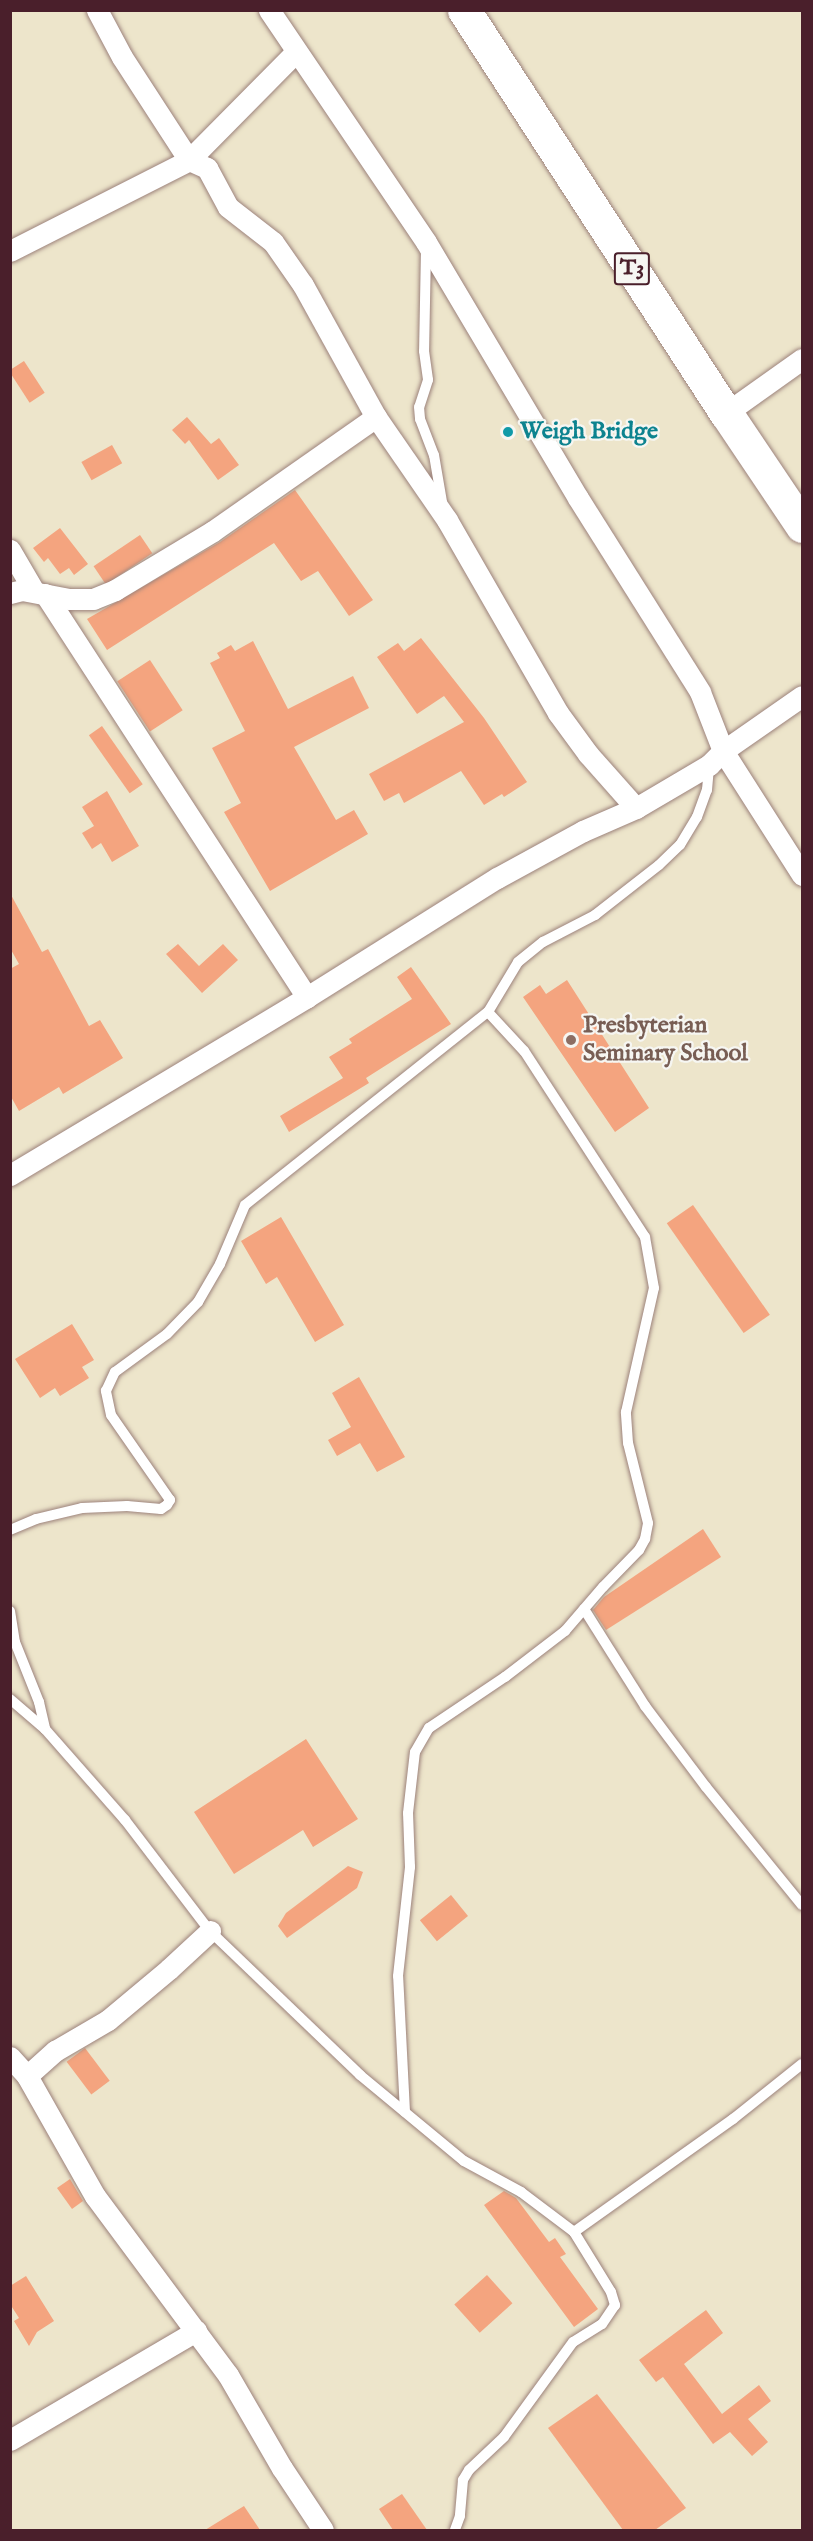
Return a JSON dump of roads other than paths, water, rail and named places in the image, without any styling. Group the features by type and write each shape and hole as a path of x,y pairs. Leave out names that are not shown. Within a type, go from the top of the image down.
{"highway":[{"name":"T3","path":"464,10 802,526"}],"street":[{"path":"97,10 122,57 189,160 207,168 228,207 273,242 303,285 376,417 447,520 558,713 588,754 636,808"},
{"path":"268,10 426,242 578,498 700,692 716,758 802,875"},
{"path":"10,251 189,160 296,52"},
{"path":"726,413 802,359"},
{"path":"10,593 22,590 69,599 93,599 143,575 268,494 376,417"},
{"path":"10,550 307,997"},
{"path":"10,1175 307,997 497,878 583,831 636,808 716,758 802,696"},
{"path":"27,2076 55,2051 108,2020 210,1931"},
{"path":"10,2057 27,2076 95,2196 228,2375 282,2468 323,2530"},
{"path":"10,2440 196,2331"}],"lane":[{"path":"426,242 424,351 428,380 419,407 420,419 434,455 447,520"},
{"path":"10,1530 36,1520 82,1508 127,1506 161,1509 167,1505 170,1500 111,1415 106,1391 115,1372 167,1334 198,1302 220,1264 245,1205 488,1012 518,962 543,942 595,915 658,866 680,844 697,818 716,758"},
{"path":"405,2112 398,1976 410,1867 408,1813 415,1752 429,1728 505,1677 565,1631 639,1550 647,1531 647,1509 628,1443 626,1412 654,1288 645,1238 524,1051 488,1012"},
{"path":"584,1609 645,1706 802,1905"},
{"path":"10,1611 15,1642 39,1702 45,1729"},
{"path":"10,1699 45,1729 125,1820 210,1931 360,2075 464,2161 521,2192 574,2232 611,2292 615,2305 602,2324 573,2342 504,2437 470,2470 464,2480 460,2516 454,2530"},
{"path":"574,2232 733,2119 802,2064"}],"place":[{"name":"Weigh Bridge","path":"508,432"},
{"name":"Presbyterian Seminary School","path":"571,1040"}]}
